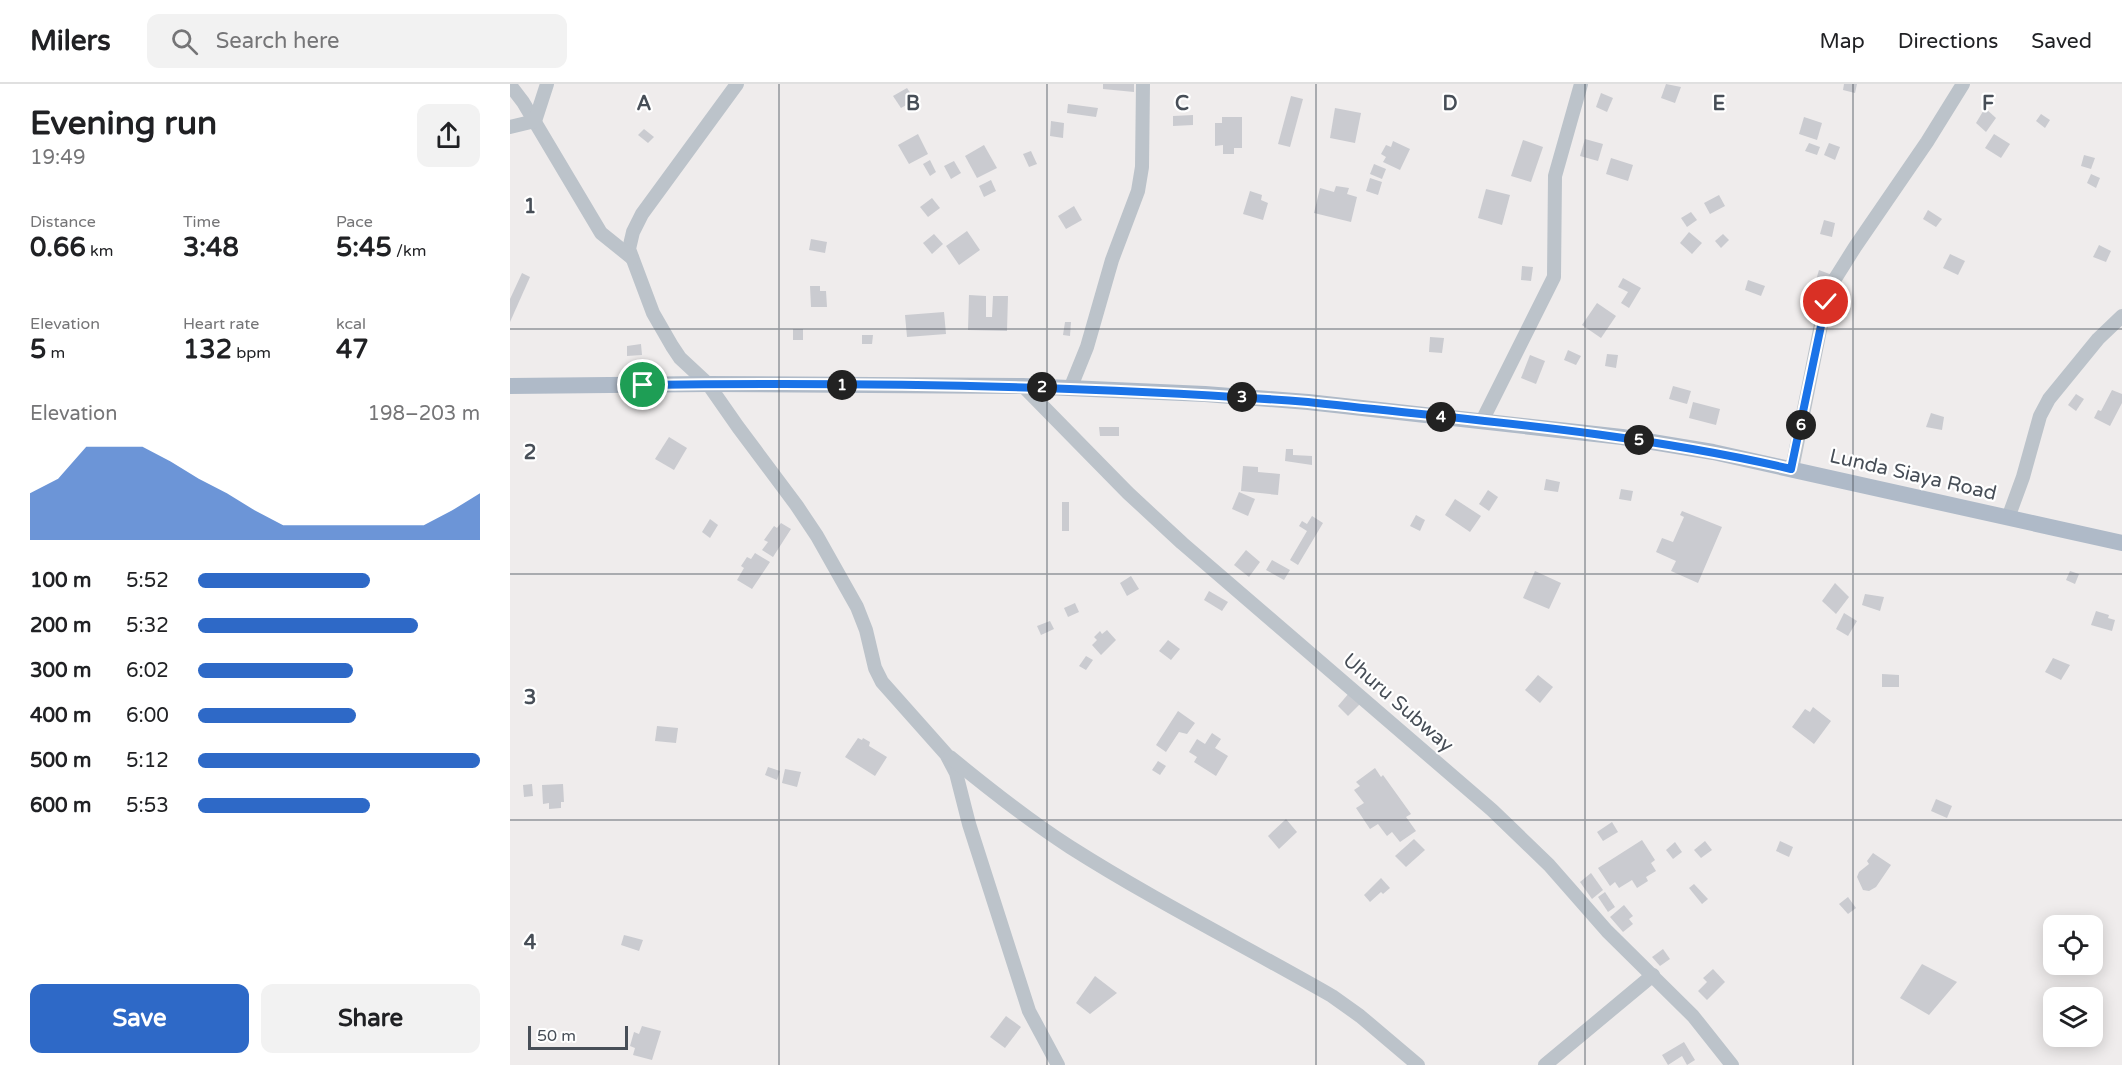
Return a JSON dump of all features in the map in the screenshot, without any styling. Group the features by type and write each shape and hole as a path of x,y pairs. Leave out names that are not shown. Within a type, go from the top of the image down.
{"main road":[{"name":"Lunda Siaya Road","path":"510,386 708,384 1023,386 1181,393 1308,402 1622,437 1713,452 2122,543"}],"street":[{"path":"535,121 547,84"},
{"path":"737,84 642,214 630,241 632,258 662,332 680,358 708,384 817,536 856,607 866,630 875,668 882,682 946,754 1013,807 1070,847 1152,896 1332,996 1418,1065"},
{"path":"1070,389 1087,347 1119,238 1138,191 1142,167 1143,84"},
{"path":"1482,422 1554,277 1556,176 1581,84"},
{"path":"1791,469 1828,290 1849,255 1928,142 1963,84"},
{"path":"510,85 535,121 601,233 632,258"},
{"path":"510,127 535,121"},
{"path":"2008,518 2023,477 2040,416 2049,399 2098,339 2122,316"},
{"name":"Uhuru Subway","path":"1023,386 1094,460 1182,543 1492,810 1549,865 1607,931 1693,1016 1732,1065"},
{"path":"946,754 956,773 969,824 1029,1011 1058,1065"},
{"path":"1545,1065 1653,975"}],"building":[{"path":"1103,84 1134,84 1134,92 1103,89"},
{"path":"1666,84 1681,87 1675,103 1661,98"},
{"path":"1844,84 1857,84 1855,93 1843,90"},
{"path":"907,88 915,100 901,108 893,96"},
{"path":"1601,93 1613,98 1607,112 1596,107"},
{"path":"1291,96 1303,99 1290,147 1278,144"},
{"path":"1068,104 1098,108 1096,117 1067,113"},
{"path":"1335,108 1361,113 1355,143 1330,138"},
{"path":"1985,108 1996,118 1986,132 1976,123"},
{"path":"2041,114 2050,120 2045,128 2036,121"},
{"path":"1193,115 1193,125 1173,126 1173,116"},
{"path":"1222,117 1242,117 1242,148 1234,148 1234,154 1223,154 1223,145 1215,146 1215,123 1222,123"},
{"path":"1804,117 1822,123 1817,140 1799,134"},
{"path":"1051,121 1064,123 1063,138 1050,136"},
{"path":"644,129 654,137 648,143 638,135"},
{"path":"918,134 928,154 909,164 898,145"},
{"path":"1994,134 2010,144 2001,158 1985,148"},
{"path":"1585,139 1603,144 1598,161 1580,156"},
{"path":"1523,140 1543,147 1531,182 1511,176"},
{"path":"1393,141 1410,149 1400,170 1383,162 1386,157 1381,154 1386,145 1391,147"},
{"path":"1809,143 1820,147 1817,155 1805,151"},
{"path":"1829,143 1840,147 1835,160 1824,155"},
{"path":"984,145 997,168 977,178 965,156"},
{"path":"1031,151 1037,164 1029,167 1023,154"},
{"path":"2084,155 2095,158 2091,169 2081,166"},
{"path":"1611,158 1633,165 1628,181 1606,174"},
{"path":"930,160 936,172 930,176 923,164"},
{"path":"954,161 961,173 951,179 944,166"},
{"path":"1374,164 1386,169 1382,179 1370,174"},
{"path":"2091,174 2100,178 2096,188 2087,183"},
{"path":"1370,178 1382,182 1378,195 1366,191"},
{"path":"991,180 996,191 984,197 979,186"},
{"path":"1336,186 1349,188 1347,194 1357,197 1351,222 1314,213 1320,188 1334,192"},
{"path":"1486,189 1510,195 1502,225 1478,218"},
{"path":"1250,191 1262,195 1261,200 1268,203 1263,220 1243,214"},
{"path":"1719,195 1725,206 1710,214 1704,203"},
{"path":"932,198 940,208 928,217 920,207"},
{"path":"1074,206 1082,220 1066,229 1058,216"},
{"path":"1928,210 1942,219 1936,227 1923,219"},
{"path":"1691,212 1697,220 1687,227 1681,218"},
{"path":"1824,220 1835,223 1832,237 1820,234"},
{"path":"967,231 980,250 959,265 946,246"},
{"path":"1689,232 1702,243 1692,254 1680,243"},
{"path":"934,234 943,244 932,254 923,243"},
{"path":"1723,234 1729,240 1721,248 1715,241"},
{"path":"811,239 827,242 825,253 809,250"},
{"path":"2099,245 2111,251 2106,262 2093,257"},
{"path":"1950,254 1965,261 1958,275 1943,268"},
{"path":"1522,266 1533,267 1531,281 1521,280"},
{"path":"1819,270 1832,275 1829,285 1816,280"},
{"path":"522,273 530,277 510,322 510,299"},
{"path":"1623,278 1641,288 1629,308 1621,303 1628,292 1618,287"},
{"path":"1748,280 1765,286 1761,296 1745,290"},
{"path":"810,286 820,286 820,291 826,291 827,307 811,307"},
{"path":"969,295 986,296 986,317 992,317 993,296 1008,296 1007,331 968,330"},
{"path":"1597,303 1616,316 1601,338 1582,325"},
{"path":"944,312 946,334 907,337 905,315"},
{"path":"1065,322 1071,322 1070,336 1063,335"},
{"path":"793,329 803,329 803,340 793,340"},
{"path":"862,335 873,335 872,344 862,344"},
{"path":"1430,337 1444,338 1442,353 1429,352"},
{"path":"641,344 642,355 627,356 627,346"},
{"path":"1568,350 1581,356 1576,365 1564,360"},
{"path":"1607,354 1618,355 1616,368 1605,366"},
{"path":"1530,355 1545,361 1536,384 1521,378"},
{"path":"1673,386 1691,391 1687,404 1669,399"},
{"path":"2112,390 2122,394 2122,403 2110,426 2094,418 2098,410 2101,411"},
{"path":"2076,394 2084,399 2076,411 2068,405"},
{"path":"1693,402 1720,409 1716,425 1689,418"},
{"path":"1931,413 1944,417 1942,430 1926,427"},
{"path":"1099,427 1119,427 1119,436 1100,436"},
{"path":"669,437 687,448 674,470 655,459"},
{"path":"1286,449 1293,449 1293,455 1312,456 1312,465 1285,461"},
{"path":"1243,466 1258,467 1258,472 1280,474 1278,495 1241,491"},
{"path":"1546,479 1560,482 1558,492 1544,490"},
{"path":"1621,489 1633,491 1631,501 1619,499"},
{"path":"1488,490 1498,497 1489,511 1479,504"},
{"path":"1239,492 1255,499 1248,516 1232,509"},
{"path":"1455,499 1481,516 1470,532 1445,515"},
{"path":"1062,502 1069,502 1069,531 1062,531"},
{"path":"1682,511 1722,527 1698,583 1671,571 1676,561 1656,552 1662,538 1673,542 1684,517 1680,515"},
{"path":"1416,515 1425,520 1420,531 1410,526"},
{"path":"1312,516 1323,523 1298,565 1290,560 1307,531 1299,526 1302,521 1307,524"},
{"path":"710,519 718,525 710,538 702,532"},
{"path":"781,523 791,529 773,557 762,550 768,542 764,540 774,526 777,528"},
{"path":"1246,550 1260,562 1249,577 1234,565"},
{"path":"755,553 770,562 752,589 737,580 744,568 741,566 747,557 751,559"},
{"path":"1272,560 1290,570 1284,580 1266,570"},
{"path":"1535,571 1561,583 1549,609 1523,598"},
{"path":"2070,571 2079,574 2075,584 2066,580"},
{"path":"1131,576 1139,589 1127,596 1120,583"},
{"path":"1835,583 1849,597 1836,614 1822,601"},
{"path":"1209,591 1228,602 1222,611 1204,600"},
{"path":"1865,594 1884,597 1880,611 1862,605"},
{"path":"1075,603 1079,612 1068,617 1064,608"},
{"path":"2096,611 2109,615 2108,618 2115,620 2112,631 2091,625"},
{"path":"1844,613 1857,621 1848,636 1836,629"},
{"path":"1050,621 1054,629 1041,635 1037,626"},
{"path":"1107,630 1116,640 1101,655 1092,645 1097,640 1094,637 1100,631 1102,634"},
{"path":"1168,640 1180,649 1171,660 1159,651"},
{"path":"1086,656 1093,660 1086,670 1079,666"},
{"path":"2053,658 2070,665 2061,680 2045,672"},
{"path":"1882,674 1899,675 1899,687 1882,687"},
{"path":"1538,675 1553,687 1540,703 1525,690"},
{"path":"1349,693 1360,704 1348,716 1338,706"},
{"path":"1813,707 1831,721 1814,744 1792,727 1805,709 1810,712"},
{"path":"1178,711 1195,723 1187,734 1179,732 1166,752 1156,745"},
{"path":"657,726 678,728 676,743 655,741"},
{"path":"1212,733 1221,739 1215,748 1228,756 1216,776 1194,762 1197,757 1189,752 1197,739 1205,744"},
{"path":"858,738 870,742 869,746 887,757 875,776 845,757"},
{"path":"1158,761 1166,766 1160,775 1152,770"},
{"path":"768,767 780,771 777,780 765,775"},
{"path":"1375,768 1381,777 1383,775 1411,814 1406,817 1416,831 1400,842 1392,832 1387,836 1378,824 1370,829 1356,808 1364,803 1354,790 1360,786 1356,782"},
{"path":"785,769 801,772 797,787 782,783"},
{"path":"532,784 533,796 524,797 523,785"},
{"path":"563,784 564,802 561,802 561,808 549,809 549,803 543,804 542,785"},
{"path":"1936,799 1952,806 1947,818 1931,811"},
{"path":"1286,819 1297,832 1279,849 1268,836"},
{"path":"1612,822 1618,832 1603,841 1597,832"},
{"path":"1414,839 1425,850 1406,867 1395,856"},
{"path":"1642,840 1655,860 1651,863 1656,871 1646,877 1648,881 1637,888 1632,880 1619,888 1615,882 1610,886 1598,868"},
{"path":"1705,841 1712,850 1701,858 1694,850"},
{"path":"1780,841 1793,847 1789,857 1776,851"},
{"path":"1675,842 1682,852 1673,859 1666,850"},
{"path":"1873,853 1891,865 1876,887 1869,891 1863,890 1857,877 1859,872 1869,864 1867,861"},
{"path":"1591,873 1603,890 1592,899 1580,882"},
{"path":"1381,878 1390,888 1383,894 1381,892 1370,902 1364,895"},
{"path":"1694,884 1708,899 1702,904 1689,888"},
{"path":"1605,892 1615,907 1608,912 1598,897"},
{"path":"1848,897 1856,908 1848,914 1839,904"},
{"path":"1624,905 1633,916 1629,919 1633,924 1623,932 1610,917"},
{"path":"624,935 643,940 639,951 621,945"},
{"path":"1663,949 1670,959 1660,966 1652,957"},
{"path":"1922,964 1957,982 1929,1015 1900,998"},
{"path":"1713,969 1725,982 1707,1000 1698,991 1707,982 1703,978"},
{"path":"1095,976 1117,993 1090,1014 1076,1003"},
{"path":"1006,1016 1021,1027 1005,1048 990,1037"},
{"path":"642,1026 661,1031 652,1060 633,1055 635,1048 630,1046 634,1032 639,1034"},
{"path":"1684,1042 1695,1060 1687,1065 1682,1056 1668,1065 1662,1055"}],"route":[{"path":"643,385 1023,386 1204,394 1308,402 1622,437 1713,452 1791,469 1826,302"}]}
